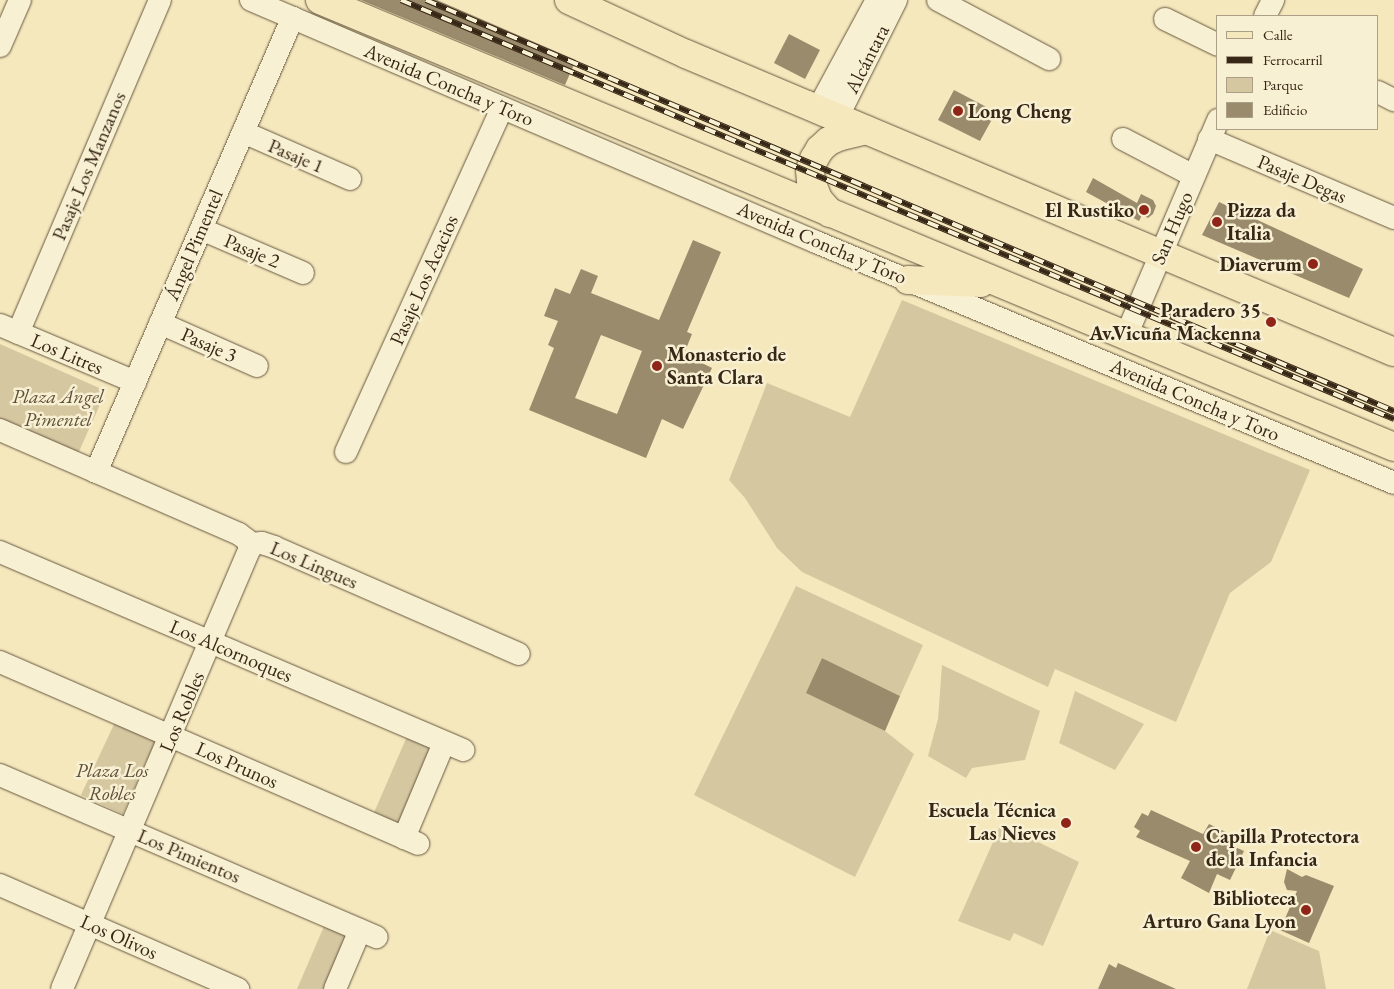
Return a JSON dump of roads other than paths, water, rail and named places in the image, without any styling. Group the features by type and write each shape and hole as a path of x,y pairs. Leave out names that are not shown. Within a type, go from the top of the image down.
{"main road":[{"name":"Avenida Concha y Toro","path":"320,0 1389,447"},
{"path":"569,0 686,54 1394,352"},
{"path":"830,214 814,191 810,170 814,159 820,148 829,141 840,136 866,130"},
{"path":"908,280 1001,284"}],"street":[{"path":"0,46 20,0"},
{"name":"Pasaje Los Manzanos","path":"9,329 160,0"},
{"name":"Avenida Concha y Toro","path":"251,0 908,280 1394,483"},
{"name":"Alcántara","path":"827,114 877,0"},
{"name":"Alcántara","path":"827,114 896,0"},
{"path":"938,0 1049,59"},
{"path":"1266,15 1273,0"},
{"name":"Ángel Pimentel","path":"96,472 292,18"},
{"path":"1165,19 1216,44"},
{"path":"1379,92 1394,100"},
{"name":"Pasaje Los Acacios","path":"346,452 502,108"},
{"name":"San Hugo","path":"1126,336 1214,130"},
{"name":"Pasaje Degas","path":"1214,130 1394,218"},
{"name":"Pasaje 1","path":"243,132 350,179"},
{"path":"1123,139 1194,176"},
{"name":"Pasaje 2","path":"201,229 303,273"},
{"name":"Pasaje 3","path":"160,323 257,366"},
{"name":"Los Litres","path":"9,329 134,382"},
{"name":"Los Lingues","path":"0,430 239,534 249,544 262,543 274,547 519,654"},
{"name":"Los Robles","path":"62,989 248,558 249,544"},
{"name":"Los Alcornoques","path":"0,552 454,746 411,841"},
{"name":"Los Prunos","path":"0,662 411,841"},
{"name":"Los Pimientos","path":"0,775 369,934 335,989"},
{"name":"Los Olivos","path":"0,885 238,989"}],"railway":[{"path":"401,0 1394,419"},
{"path":"426,0 1394,411"}],"place":[{"name":"Long Cheng","path":"958,111"},
{"name":"El Rustiko","path":"1144,210"},
{"name":"Pizza da Italia","path":"1217,222"},
{"name":"Diaverum","path":"1313,264"},
{"name":"Paradero 35 Av.Vicuña Mackenna","path":"1271,322"},
{"name":"Monasterio de Santa Clara","path":"657,366"},
{"name":"Escuela Técnica Las Nieves","path":"1066,823"},
{"name":"Capilla Protectora de la Infancia","path":"1196,847"},
{"name":"Biblioteca Arturo Gana Lyon","path":"1306,910"}],"park label":[{"name":"Plaza Ángel Pimentel","path":"58,408"},
{"name":"Plaza Los Robles","path":"112,782"}]}
